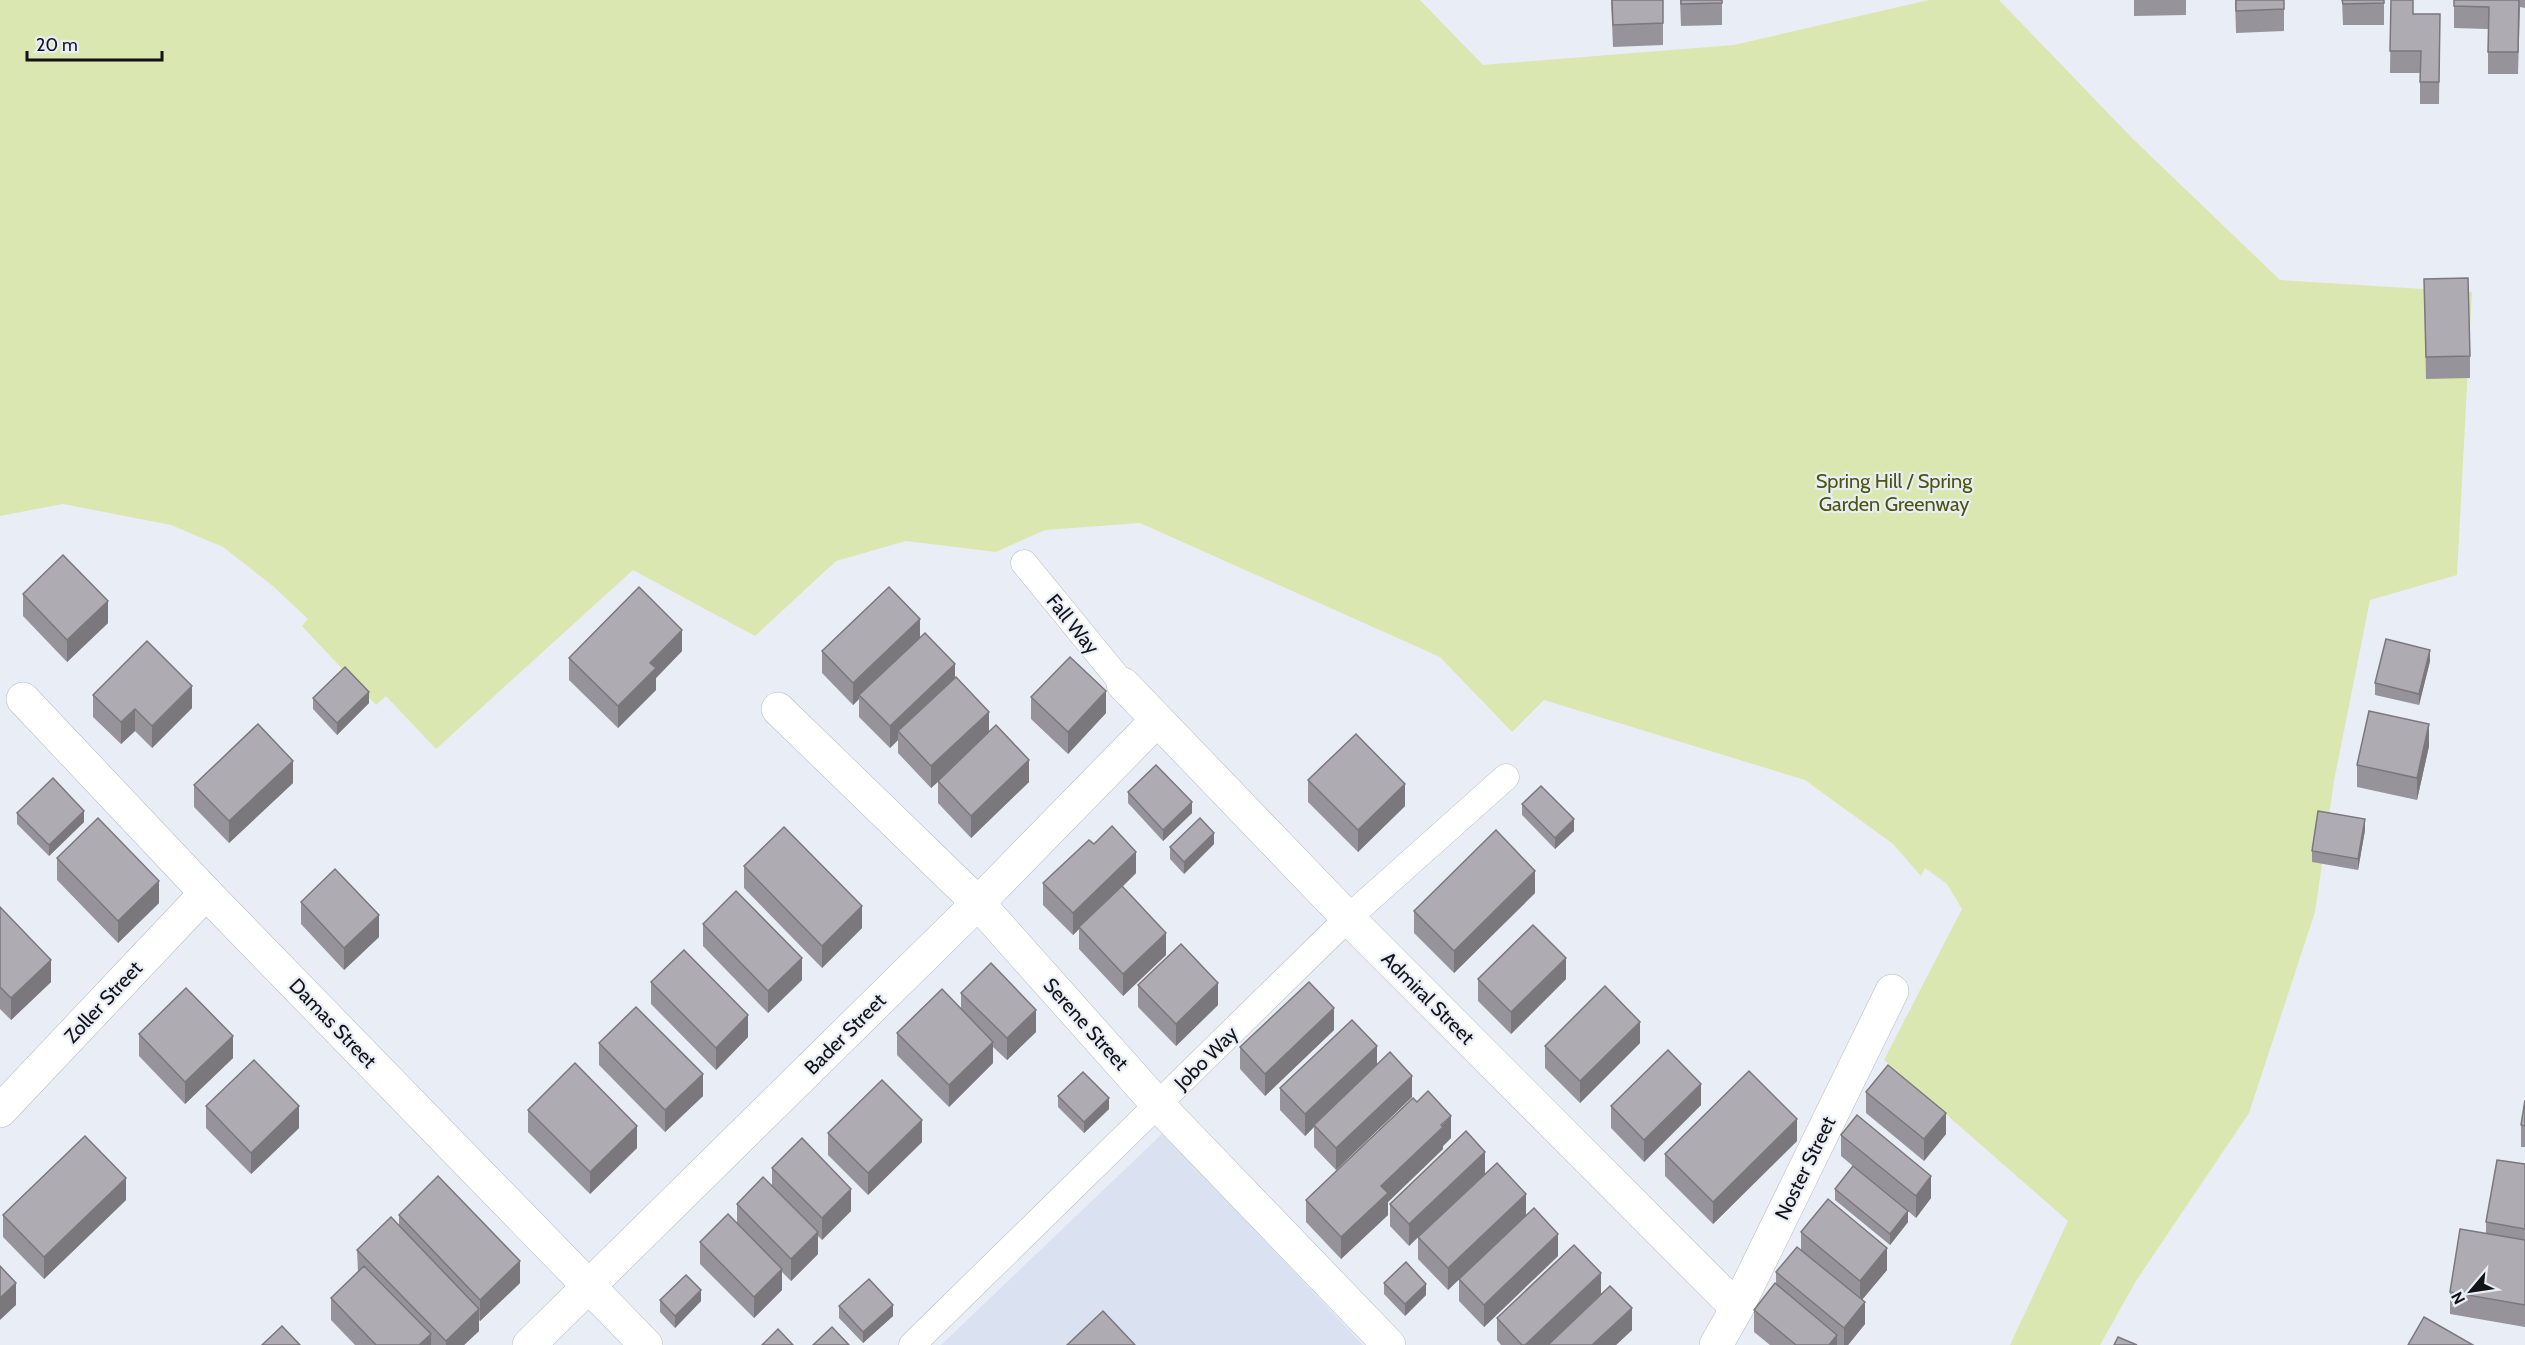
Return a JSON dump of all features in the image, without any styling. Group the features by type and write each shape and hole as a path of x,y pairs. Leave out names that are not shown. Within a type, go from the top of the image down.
{"street":[{"name":"Admiral Street","path":"1123,684 1348,918 1737,1308"},
{"name":"Damas Street","path":"22,699 206,893 646,1345"},
{"name":"Serene Street","path":"778,709 978,903 1158,1105 1389,1345"},
{"name":"Bader Street","path":"528,1345 978,903 1157,720"},
{"name":"Zoller Street","path":"0,1111 206,893"},
{"name":"Noster Street","path":"1716,1345 1737,1308 1892,991"}],"lane":[{"name":"Fall Way","path":"1024,564 1123,684"},
{"name":"Jobo Way","path":"912,1345 1348,918 1506,777"}],"shaded area":[{"path":"1163,1133 1363,1345 941,1345"}],"green space":[{"name":"Spring Hill / Spring Garden Greenway","path":"0,0 1420,0 1483,65 1734,45 1929,0 1999,0 2133,139 2280,280 2472,292 2457,575 2370,600 2334,781 2315,912 2249,1113 2136,1281 2100,1345 2010,1345 2068,1221 1884,1060 1962,909 1947,884 1925,868 1921,876 1893,844 1805,780 1544,700 1512,732 1440,657 1140,523 1045,530 996,552 906,541 836,561 755,636 633,570 436,749 386,696 376,705 302,626 308,619 273,586 223,547 171,525 63,504 0,516"}],"building":[{"path":"1612,0 1663,0 1663,23 1613,25"},
{"path":"1681,0 1722,0 1722,3 1681,4"},
{"path":"2236,0 2284,0 2284,9 2236,11"},
{"path":"2342,0 2384,0 2384,3 2343,4"},
{"path":"2391,0 2413,0 2413,14 2440,14 2439,82 2420,82 2421,51 2390,51"},
{"path":"2454,0 2519,0 2518,52 2488,52 2489,7 2454,6"},
{"path":"2468,278 2470,356 2426,357 2424,279"},
{"path":"63,555 108,601 67,640 23,594"},
{"path":"639,587 682,630 650,663 656,668 618,706 569,658"},
{"path":"889,587 920,619 853,683 822,651"},
{"path":"925,633 955,664 890,726 859,695"},
{"path":"2386,639 2430,650 2419,694 2375,683"},
{"path":"147,641 192,686 152,726 135,709 121,722 93,695"},
{"path":"1070,657 1106,691 1068,732 1031,697"},
{"path":"345,667 369,692 337,723 313,698"},
{"path":"956,677 989,712 931,766 898,731"},
{"path":"2369,711 2429,724 2417,778 2357,765"},
{"path":"258,724 293,761 229,821 194,785"},
{"path":"996,725 1029,760 971,816 938,781"},
{"path":"1356,734 1405,784 1358,830 1308,780"},
{"path":"1156,765 1192,802 1163,830 1128,792"},
{"path":"53,778 84,811 49,845 17,813"},
{"path":"1541,786 1574,819 1555,838 1522,804"},
{"path":"2318,811 2365,819 2358,859 2312,851"},
{"path":"98,818 159,881 118,921 57,858"},
{"path":"1200,818 1214,833 1184,862 1170,847"},
{"path":"1112,826 1136,852 1073,913 1043,883 1089,840 1094,844"},
{"path":"784,827 862,906 822,946 744,866"},
{"path":"1496,830 1535,871 1454,951 1414,911"},
{"path":"335,869 379,915 344,948 301,902"},
{"path":"1122,886 1166,933 1123,974 1079,927"},
{"path":"736,891 802,958 768,991 703,924"},
{"path":"0,907 51,960 11,998 0,987"},
{"path":"1533,925 1566,958 1511,1012 1478,979"},
{"path":"1181,944 1218,983 1176,1024 1138,985"},
{"path":"684,950 748,1015 716,1048 651,982"},
{"path":"991,963 1036,1010 1007,1038 961,993"},
{"path":"1309,982 1334,1008 1265,1074 1240,1047"},
{"path":"1605,986 1640,1022 1580,1081 1545,1046"},
{"path":"186,988 233,1036 185,1082 139,1034"},
{"path":"942,989 993,1042 949,1085 897,1033"},
{"path":"636,1007 703,1074 665,1110 599,1043"},
{"path":"1352,1020 1377,1046 1305,1114 1280,1088"},
{"path":"1668,1050 1701,1084 1644,1140 1611,1106"},
{"path":"1390,1052 1412,1076 1336,1148 1314,1125"},
{"path":"254,1060 299,1106 251,1153 206,1106"},
{"path":"575,1063 637,1126 590,1172 528,1110"},
{"path":"1888,1065 1946,1113 1924,1139 1866,1092"},
{"path":"1749,1071 1797,1119 1713,1202 1665,1154"},
{"path":"1083,1072 1109,1098 1084,1122 1058,1096"},
{"path":"882,1080 922,1120 868,1173 828,1133"},
{"path":"1428,1091 1451,1116 1441,1125 1443,1127 1381,1186 1388,1193 1341,1237 1306,1200 1413,1098 1417,1102"},
{"path":"2525,1100 2525,1126 2521,1125"},
{"path":"1857,1115 1931,1176 1916,1196 1841,1135"},
{"path":"1466,1131 1485,1152 1409,1224 1390,1204"},
{"path":"85,1136 126,1178 44,1257 3,1215"},
{"path":"802,1138 851,1189 822,1218 772,1168"},
{"path":"2497,1160 2525,1164 2525,1229 2486,1222"},
{"path":"1497,1163 1526,1194 1448,1268 1418,1237"},
{"path":"1853,1166 1908,1211 1890,1234 1835,1189"},
{"path":"438,1176 520,1261 480,1300 399,1215"},
{"path":"763,1177 818,1232 791,1259 737,1204"},
{"path":"1828,1199 1887,1248 1860,1281 1801,1232"},
{"path":"1534,1208 1558,1234 1484,1305 1459,1279"},
{"path":"728,1214 782,1269 754,1297 700,1242"},
{"path":"391,1217 479,1309 446,1341 357,1250"},
{"path":"2460,1229 2525,1240 2525,1305 2450,1292"},
{"path":"1574,1245 1601,1273 1525,1345 1522,1345 1497,1318"},
{"path":"1797,1247 1865,1302 1844,1328 1776,1272"},
{"path":"1406,1262 1426,1284 1405,1304 1384,1283"},
{"path":"0,1266 16,1283 0,1298"},
{"path":"364,1266 431,1334 419,1345 376,1345 331,1298"},
{"path":"686,1275 701,1290 675,1316 660,1300"},
{"path":"869,1279 893,1305 863,1332 839,1306"},
{"path":"1775,1283 1837,1335 1829,1345 1796,1345 1754,1310"},
{"path":"1610,1286 1632,1308 1592,1345 1548,1345"},
{"path":"1103,1311 1135,1345 1067,1345"},
{"path":"2424,1317 2473,1345 2408,1345"},
{"path":"282,1326 300,1345 262,1345"},
{"path":"832,1327 849,1345 813,1345"},
{"path":"778,1329 793,1345 762,1345"},
{"path":"2118,1337 2137,1345 2114,1345"}]}
